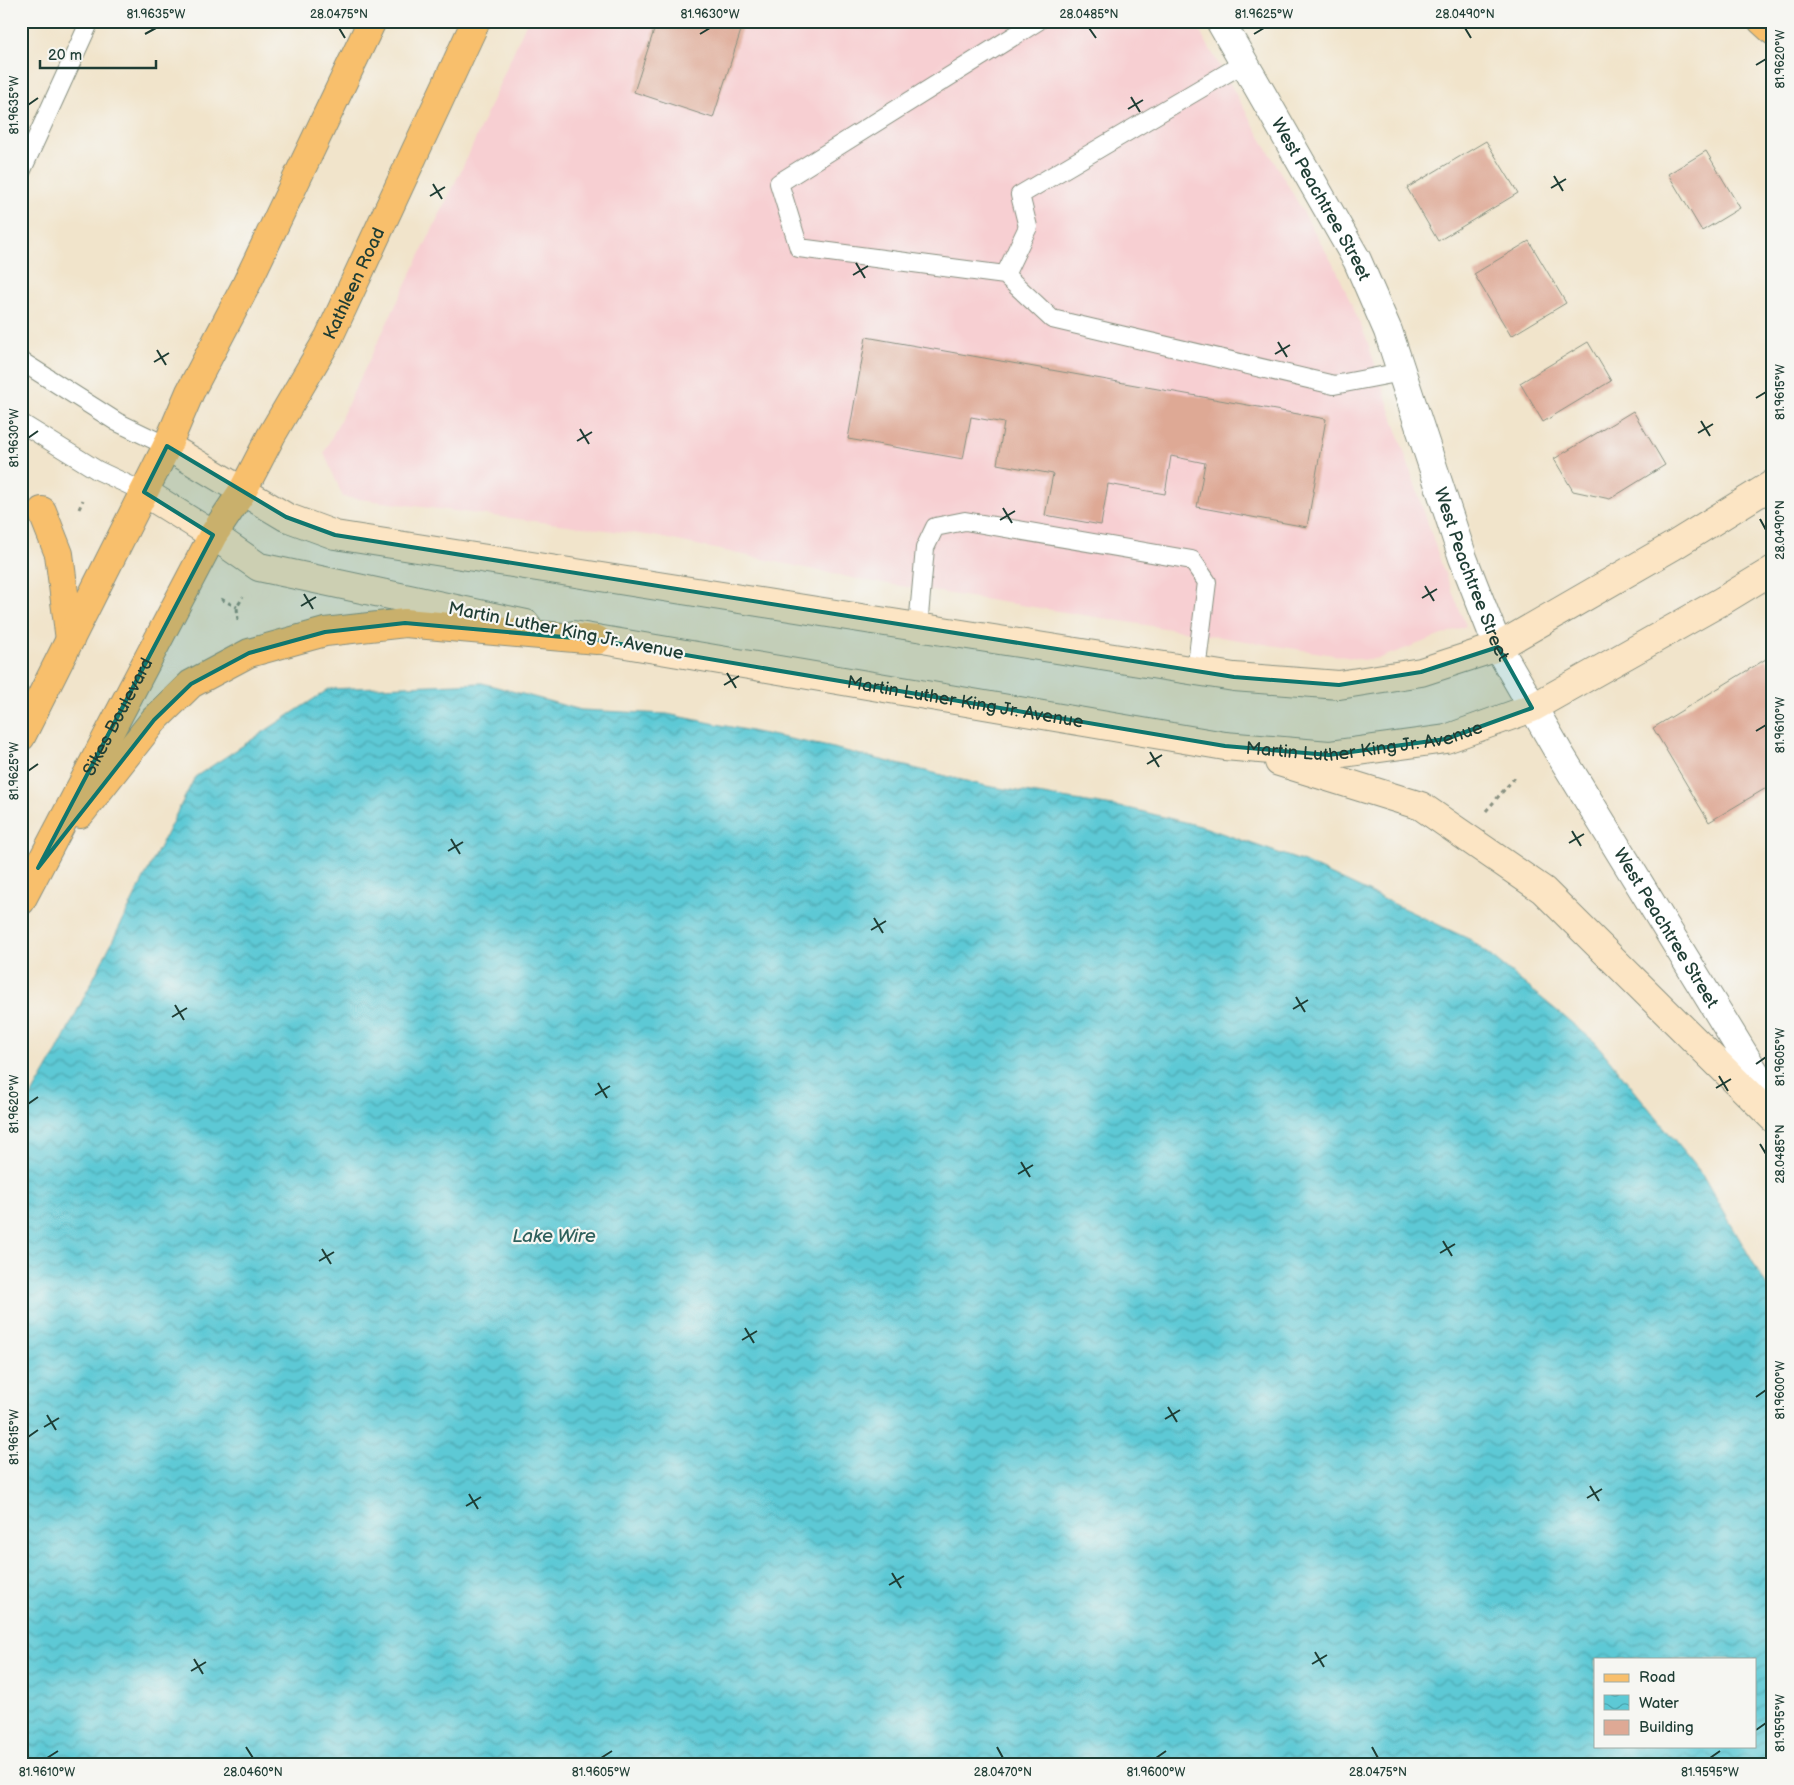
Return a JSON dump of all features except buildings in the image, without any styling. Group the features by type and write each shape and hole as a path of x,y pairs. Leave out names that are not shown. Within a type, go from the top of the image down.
{"main road":[{"path":"21,737 168,446 190,392 246,287 372,21"},
{"name":"Kathleen Road","path":"213,535 242,492 271,436 329,337 476,21"},
{"path":"1762,21 1773,31"},
{"path":"168,446 286,517 334,535 1234,677 1339,685 1421,672 1498,647 1673,546 1773,484"},
{"name":"Martin Luther King Jr. Avenue","path":"144,492 213,535 259,567 597,640 1225,746 1328,755 1446,739 1532,708 1722,601 1773,570"},
{"path":"42,511 60,554 70,640"},
{"name":"Sikes Boulevard","path":"21,901 213,535"},
{"path":"38,868 154,720 191,684 250,653 325,632 405,623 597,640"},
{"path":"1225,746 1421,806 1542,890 1773,1118"}],"street":[{"name":"West Peachtree Street","path":"1220,21 1357,260 1388,331 1463,558 1498,647 1532,708 1773,1102"}],"lane":[{"path":"21,172 90,21"},
{"path":"1038,21 779,183 799,248 1004,275 1052,319 1334,385 1402,372"},
{"path":"1004,275 1028,227 1020,195 1244,63"},
{"path":"21,362 117,422 168,446"},
{"path":"21,423 97,470 144,492"},
{"path":"918,627 925,548 935,527 965,520 1192,560 1207,582 1196,671"}],"path":[{"path":"221,599 237,608 245,592"},
{"path":"1486,812 1517,775"}],"highlighted area":[{"path":"167,446 286,517 335,535 1234,677 1339,685 1421,672 1498,647 1532,708 1446,739 1329,755 1225,746 597,640 405,623 325,632 249,653 191,684 154,720 38,868 213,535 144,492"}],"shaded area":[{"path":"527,21 1194,21 1337,271 1367,340 1442,566 1466,626 1380,658 1365,660 857,579 654,536 343,497 324,453 468,156"}],"water":[{"name":"Lake Wire","path":"482,683 581,710 667,714 829,747 986,786 1132,809 1204,827 1304,862 1471,940 1595,1042 1702,1174 1773,1297 1773,1764 21,1764 21,1114 56,1053 195,777 329,689"}]}
